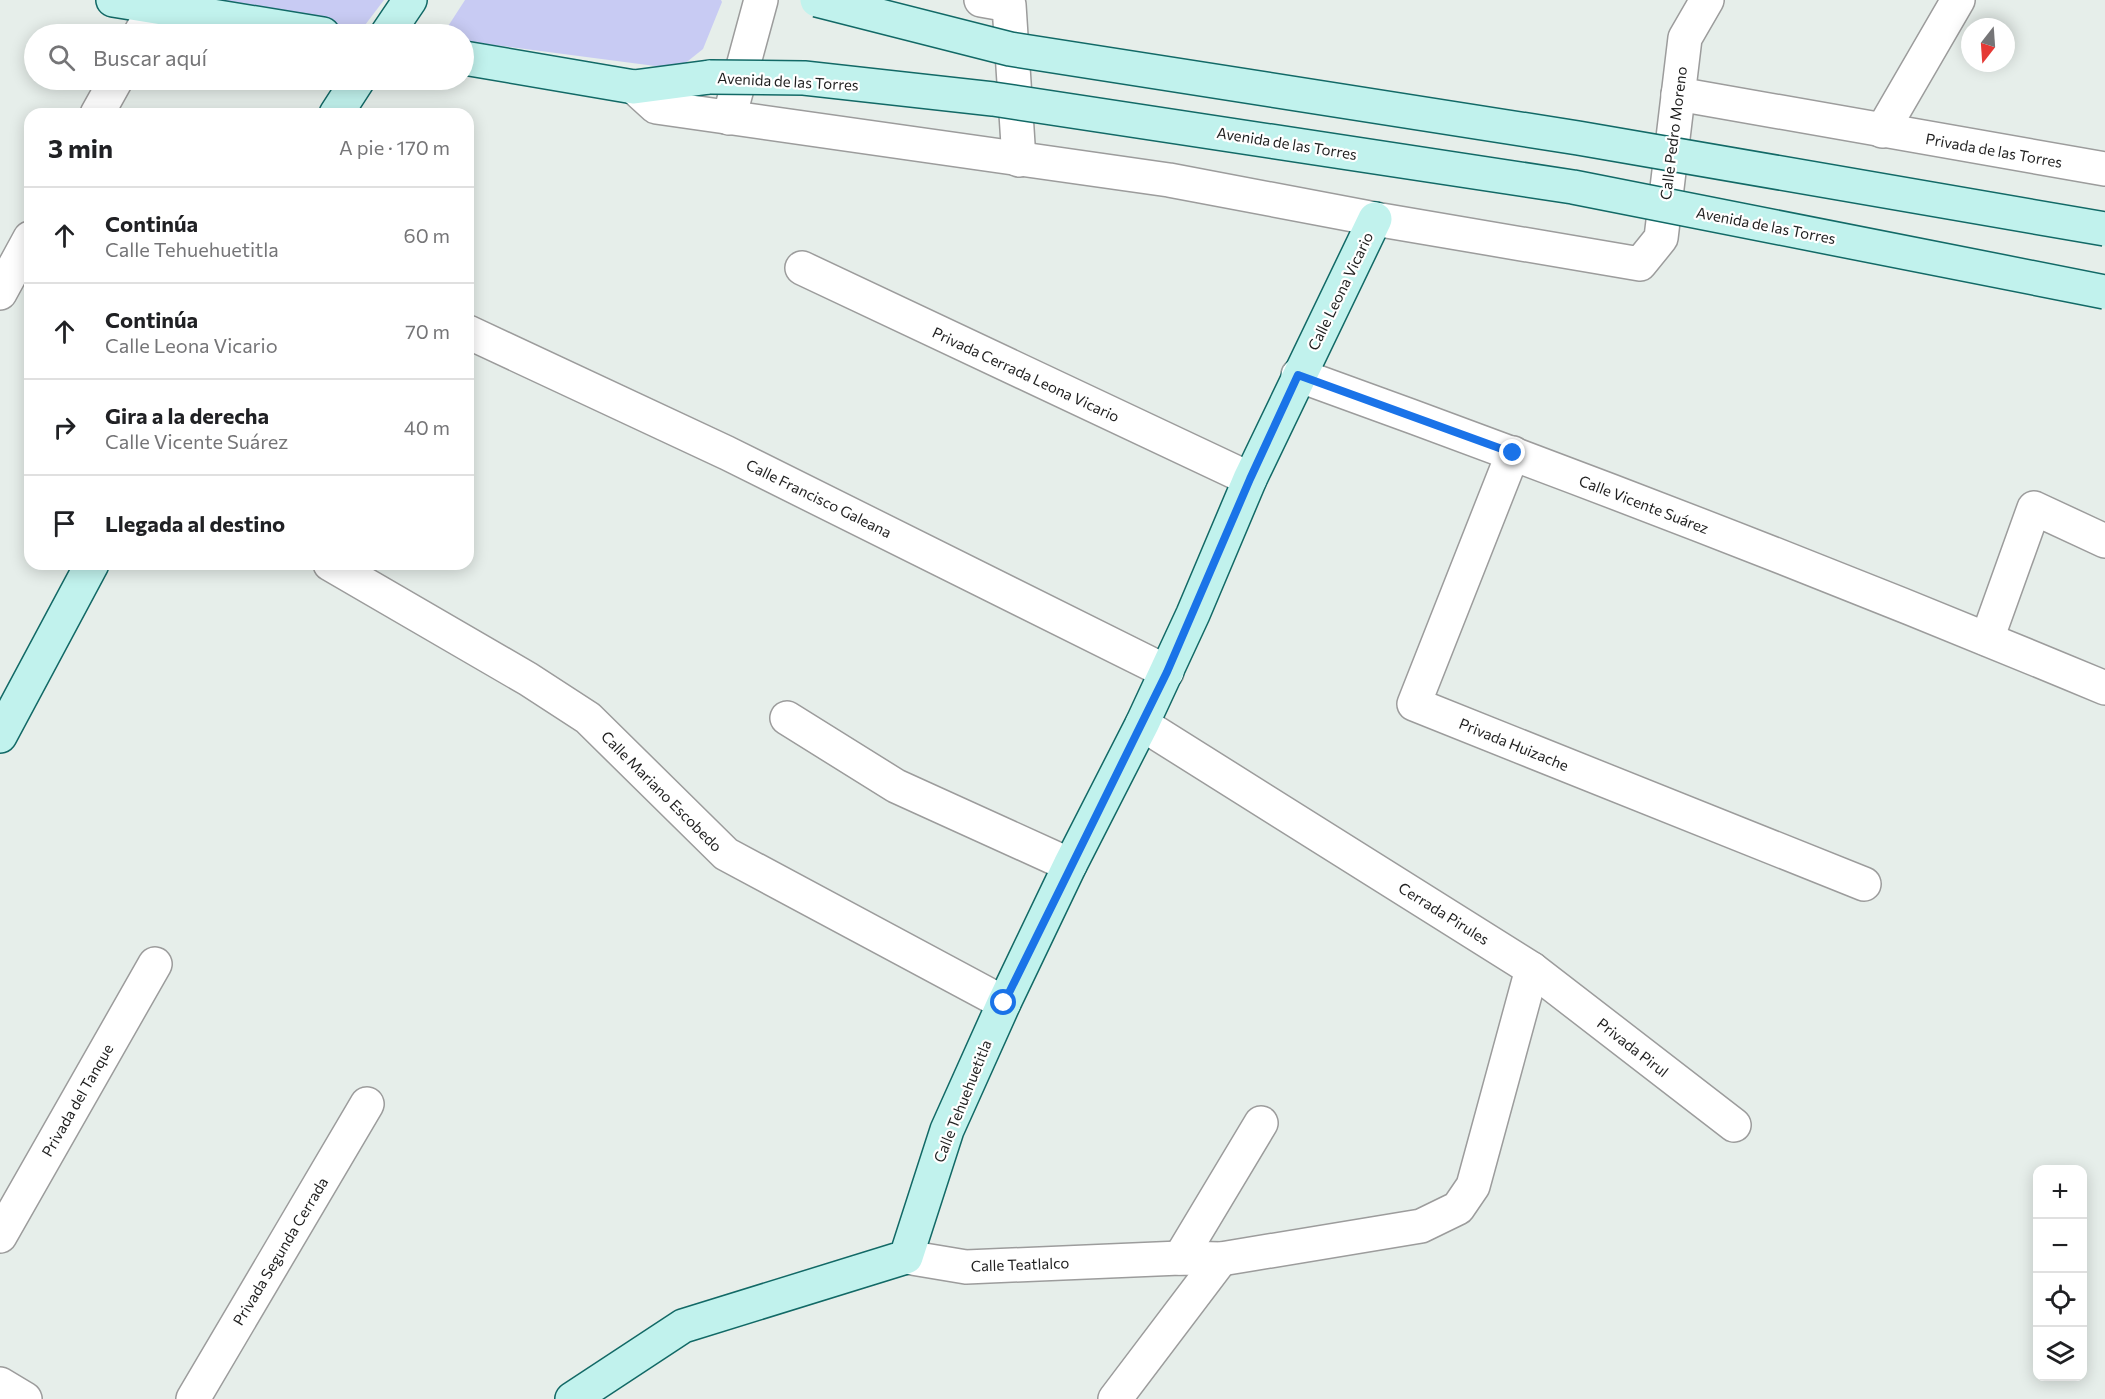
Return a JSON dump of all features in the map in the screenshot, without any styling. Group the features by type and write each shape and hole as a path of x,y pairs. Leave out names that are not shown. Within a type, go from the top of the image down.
{"main road":[{"path":"113,0 147,21 188,24"},
{"path":"394,24 410,0"},
{"path":"818,0 1010,49 1578,138 2105,229"},
{"name":"Avenida de las Torres","path":"474,60 634,87 710,77 804,78 993,99 1573,187 2105,292"},
{"path":"340,108 352,90"},
{"name":"Calle Leona Vicario","path":"1142,724 1167,672 1250,479 1298,375 1375,219"},
{"path":"0,736 89,570"},
{"name":"Calle Tehuehuetitla","path":"906,1257 947,1130 1004,1003 1142,724"},
{"name":"Calle Teatlalco","path":"572,1399 683,1326 906,1257"}],"street":[{"path":"729,118 761,0"},
{"path":"981,0 1009,5 1019,160"},
{"name":"Calle Pedro Moreno","path":"1375,219 1640,264 1661,238 1685,38 1707,0"},
{"path":"1882,131 1958,0"},
{"path":"634,87 656,107 1169,180 1375,219"},
{"path":"100,108 110,90"},
{"name":"Privada de las Torres","path":"1678,94 2105,169"},
{"path":"0,293 24,249"},
{"name":"Privada Cerrada Leona Vicario","path":"802,268 1250,479"},
{"name":"Calle Francisco Galeana","path":"474,335 727,453 1167,672"},
{"name":"Calle Vicente Suárez","path":"1298,375 1513,453 1987,639 2105,688"},
{"name":"Privada Huizache","path":"1513,453 1414,704 1864,884"},
{"path":"1987,639 2034,508 2105,541"},
{"name":"Calle Mariano Escobedo","path":"340,570 528,680 588,718 726,854 1004,1003"},
{"path":"787,718 896,786 1070,866"},
{"name":"Cerrada Pirules","path":"1142,724 1532,969"},
{"name":"Privada del Tanque","path":"0,1236 155,964"},
{"name":"Privada Pirul","path":"1532,969 1734,1125"},
{"name":"Calle Teatlalco","path":"906,1257 966,1267 1180,1258 1221,1259 1421,1226 1458,1208 1473,1186 1532,969"},
{"name":"Privada Segunda Cerrada","path":"193,1399 367,1104"},
{"path":"1180,1258 1261,1123"},
{"path":"1116,1399 1221,1259"},
{"path":"0,1384 25,1399"}],"shaded area":[{"path":"175,0 384,0 366,24 330,24"},
{"path":"465,0 721,0 722,2 703,49 678,69 474,42 474,24 449,24"}],"route":[{"path":"1004,1003 1167,672 1250,479 1298,375 1513,453"}]}
